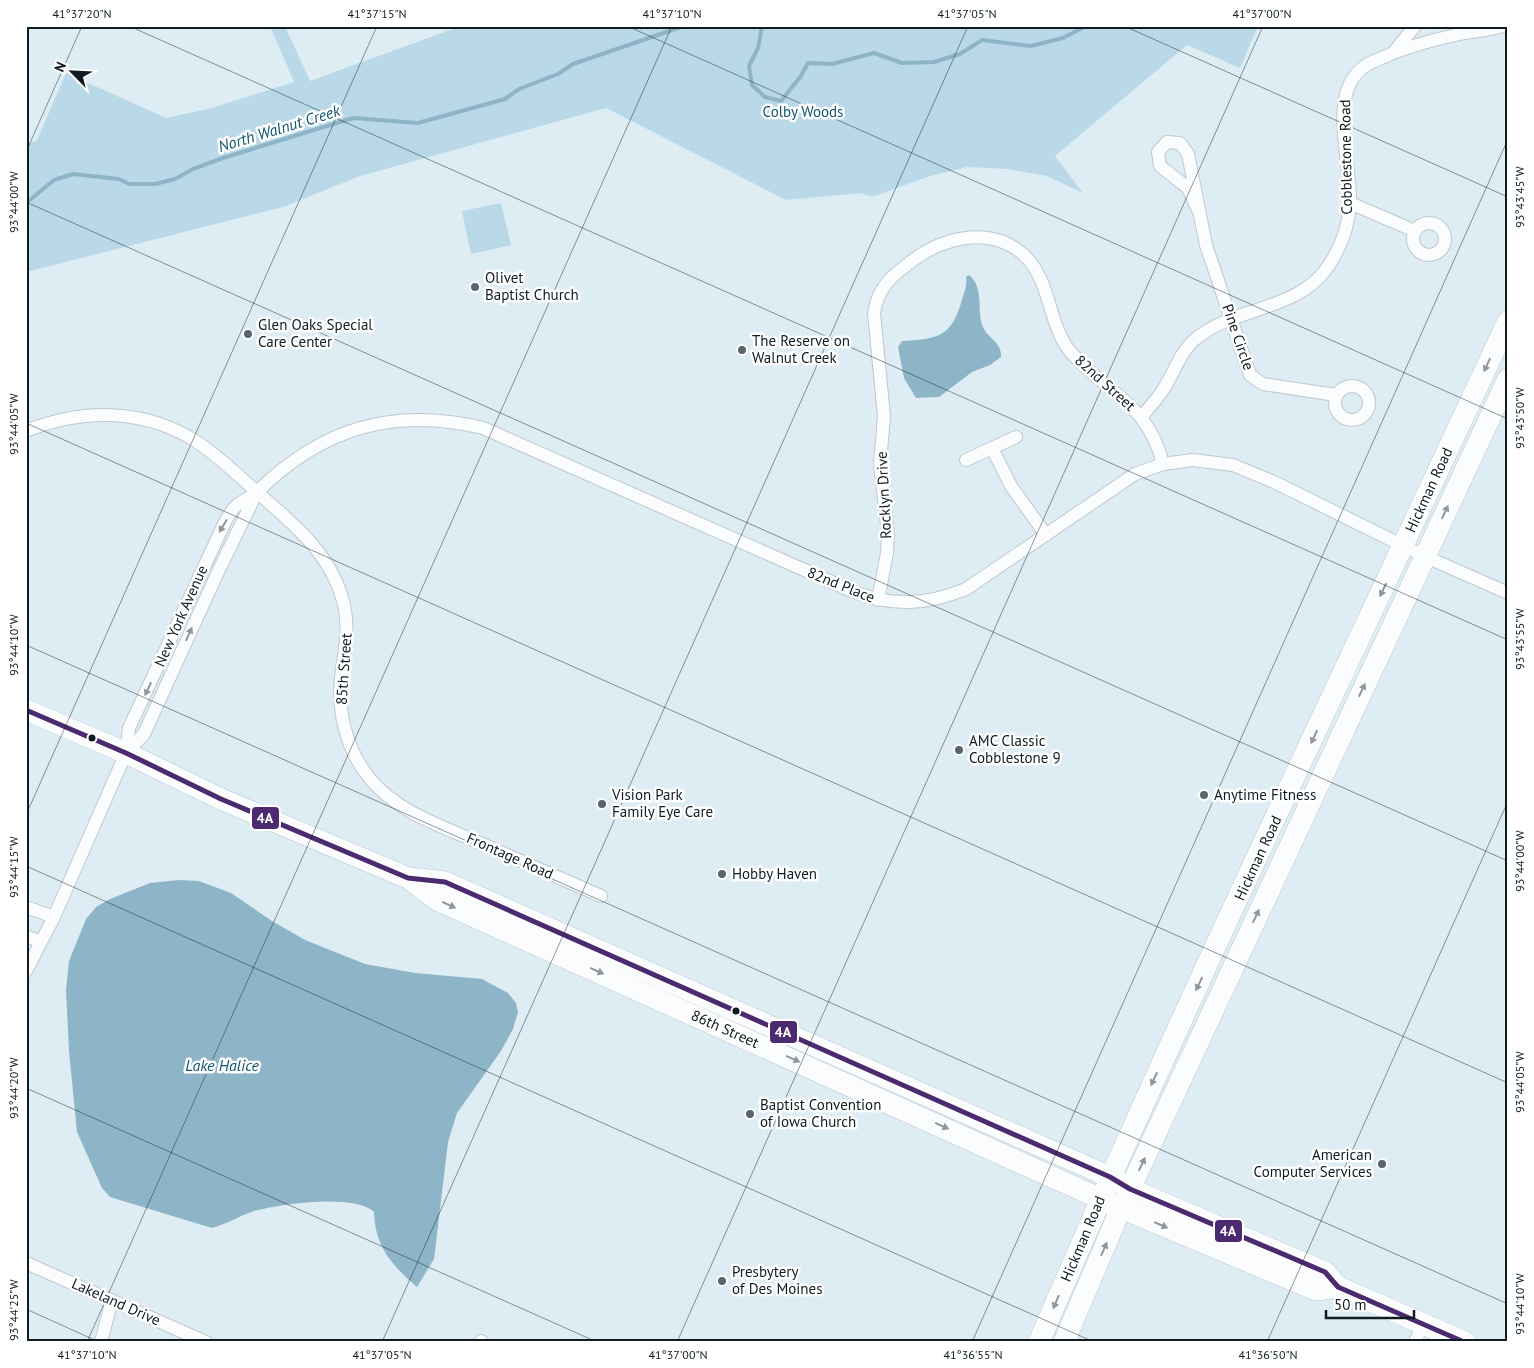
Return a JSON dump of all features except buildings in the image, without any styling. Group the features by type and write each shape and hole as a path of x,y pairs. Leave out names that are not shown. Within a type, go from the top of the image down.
{"main road":[{"name":"Hickman Road","path":"1039,1342 1110,1176 1508,321"},
{"name":"Hickman Road","path":"1064,1342 1121,1208 1508,379"},
{"name":"86th Street","path":"26,710 126,753 220,799 408,878 437,900 1101,1197 1121,1208 1316,1290 1338,1288"},
{"name":"86th Street","path":"408,878 445,882 1110,1176 1130,1189 1325,1272 1338,1288"},
{"path":"1338,1288 1419,1333 1465,1342"}],"street":[{"path":"1391,54 1415,26"},
{"name":"Cobblestone Road","path":"1142,416 1162,391 1177,363 1191,344 1209,329 1306,290 1326,270 1339,249 1347,226 1350,203 1344,93 1350,80 1359,69 1391,54 1456,34 1502,26"},
{"name":"Pine Circle","path":"1199,212 1188,188 1160,166 1158,152 1167,142 1174,141 1186,148 1206,245 1232,319 1246,368 1256,381 1336,395"},
{"path":"1350,203 1415,231"},
{"name":"82nd Street","path":"882,389 874,313 879,292 891,276 939,245 970,237 989,238 1004,242 1027,258 1042,282 1061,337 1067,348 1142,416 1153,433 1163,464"},
{"name":"Rocklyn Drive","path":"878,600 888,544 880,464 884,416 882,389"},
{"name":"85th Street","path":"26,431 48,422 84,415 114,414 138,418 168,427 200,444 302,532 319,550 330,566 338,585 347,622 340,699 344,729 351,747 370,779 385,794 419,816"},
{"name":"New York Avenue","path":"26,970 54,917 126,753 144,734 217,574 257,492 284,467 311,448 335,436 382,422 432,419 458,422 508,437"},
{"name":"82nd Place","path":"508,437 852,591 878,600 912,603 945,598 981,581 1119,484 1135,474 1163,464"},
{"path":"966,460 1016,437"},
{"path":"992,448 1014,491 1046,535"},
{"path":"1163,464 1193,460 1233,465 1274,482 1424,556 1508,593"},
{"name":"Frontage Road","path":"419,816 600,896"},
{"path":"26,906 54,917"},
{"path":"26,936 41,942"},
{"name":"Lakeland Drive","path":"26,1263 206,1342"},
{"path":"101,1342 112,1300"}],"green space":[{"name":"Colby Woods","path":"270,26 285,26 310,81 461,26 1258,26 1240,68 1187,45 1055,156 1083,193 1047,176 1008,169 967,167 930,176 872,197 861,193 786,200 606,108 360,176 283,207 26,272 26,145 37,140 66,73 166,118 208,109 294,82"},
{"path":"501,203 511,245 471,254 462,211"}],"water":[{"path":"969,275 974,280 979,293 983,327 997,344 1001,357 990,365 972,372 939,397 916,398 904,378 898,347 902,341 933,337 947,330 957,315 966,287 966,277"},
{"name":"Lake Halice","path":"179,880 199,881 231,893 272,921 305,940 365,964 415,973 482,979 508,993 516,1003 518,1012 513,1029 501,1051 457,1113 448,1142 434,1259 417,1287 386,1254 378,1235 374,1212 364,1206 334,1201 298,1203 254,1211 212,1228 110,1197 102,1188 77,1132 69,1051 66,990 69,961 86,919 96,907 110,899 150,883"}],"waterway":[{"name":"North Walnut Creek","path":"26,203 54,180 73,174 119,179 129,184 155,184 175,179 193,169 223,158 353,118 418,123 505,99 519,89 558,74 573,64 684,26"},
{"name":"North Walnut Creek","path":"762,26 758,48 749,66 752,85 765,97 781,101 801,76 808,63 832,64 874,53 902,63 934,62 960,54 982,40 1031,46 1063,38 1086,26"}],"transit line":[{"name":"4A","path":"26,710 126,753 221,799 408,878 445,882 1110,1177 1130,1189 1325,1272 1338,1287 1464,1342"}],"place":[{"name":"Olivet Baptist Church","path":"475,287"},
{"name":"Glen Oaks Special Care Center","path":"248,334"},
{"name":"The Reserve on Walnut Creek","path":"742,350"},
{"name":"AMC Classic Cobblestone 9","path":"959,750"},
{"name":"Anytime Fitness","path":"1204,795"},
{"name":"Vision Park Family Eye Care","path":"602,804"},
{"name":"Hobby Haven","path":"722,874"},
{"name":"Baptist Convention of Iowa Church","path":"750,1114"},
{"name":"American Computer Services","path":"1382,1164"},
{"name":"Presbytery of Des Moines","path":"722,1281"}]}
